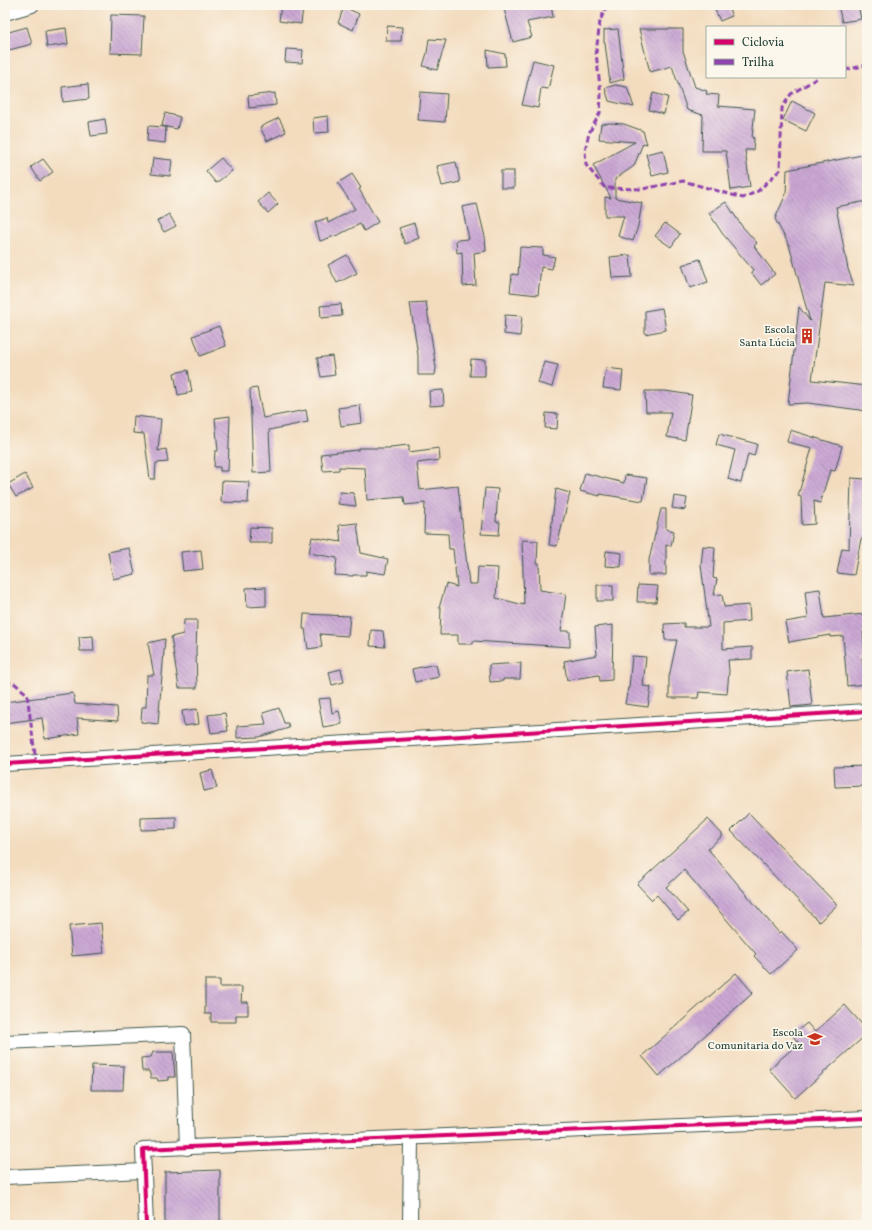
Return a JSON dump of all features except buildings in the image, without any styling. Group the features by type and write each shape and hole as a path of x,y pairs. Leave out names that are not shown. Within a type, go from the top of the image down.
{"street":[{"path":"5,13 32,5"},
{"path":"5,764 867,711"},
{"path":"5,1042 183,1034 187,1148"},
{"path":"146,1225 144,1149 867,1118"},
{"path":"410,1225 411,1138"},
{"path":"5,1177 144,1171"}],"marked path":[{"path":"607,5 600,21 596,53 601,95 600,113 589,133 585,150 586,165 605,188 642,189 683,181 743,198 758,191 780,170 782,108 791,94 817,78"},
{"path":"846,70 867,65"},
{"path":"5,683 14,683 27,694 36,762"}],"cycle path":[{"path":"5,764 867,711"},
{"path":"146,1225 143,1149 867,1118"}],"place":[{"name":"Escola Santa Lúcia","path":"807,336"},
{"name":"Escola Comunitaria do Vaz","path":"815,1039"}]}
